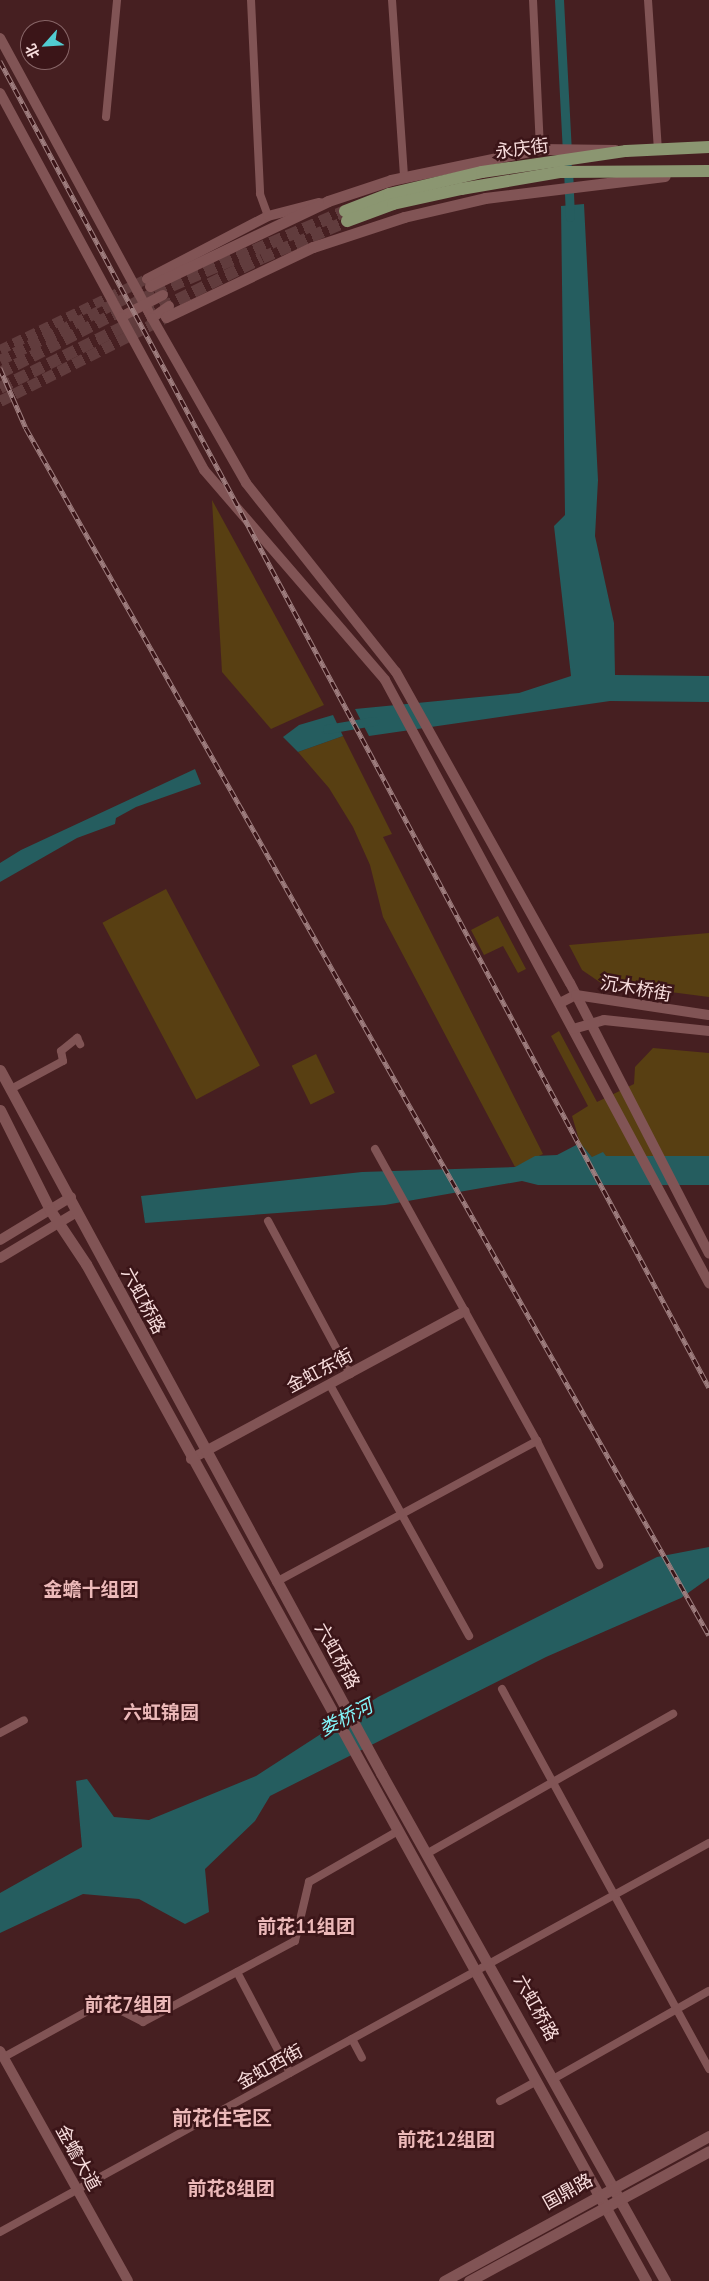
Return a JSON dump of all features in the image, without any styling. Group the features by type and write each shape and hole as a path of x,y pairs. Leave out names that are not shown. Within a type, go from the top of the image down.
{"main road":[{"name":"永庆街","path":"346,216 559,167 583,159 626,151 709,147"},
{"path":"149,282 328,200 404,177 540,149 557,149 583,159"},
{"name":"永庆街","path":"583,159 684,174 709,171"},
{"path":"166,317 328,241 476,200 684,174"},
{"name":"六虹桥路","path":"0,1070 71,1198 276,1582 381,1773 428,1852 555,2078 665,2281"},
{"name":"六虹桥路","path":"0,1110 57,1223 86,1264 190,1459 325,1698 368,1780 476,1971 646,2281"},
{"name":"国鼎路","path":"444,2281 709,2136"},
{"name":"国鼎路","path":"469,2281 709,2151"}],"street":[{"path":"106,117 117,0"},
{"path":"251,0 260,194 268,216"},
{"path":"392,0 404,177"},
{"path":"533,0 540,149"},
{"path":"648,0 658,149"},
{"path":"0,38 143,306 152,318 246,483 396,672 576,995 709,1253"},
{"path":"0,93 204,470 385,680 709,1283"},
{"path":"149,282 268,216 328,200"},
{"path":"121,317 163,294"},
{"path":"152,318 169,306"},
{"name":"沉木桥街","path":"560,1003 576,995 709,1015"},
{"name":"沉木桥街","path":"573,1029 590,1022 709,1031"},
{"path":"11,1089 63,1060 61,1051 77,1038 80,1044"},
{"path":"375,1149 537,1441 599,1564"},
{"path":"0,1240 71,1198"},
{"path":"0,1258 77,1212"},
{"path":"268,1221 350,1374"},
{"name":"金虹东街","path":"190,1459 465,1311"},
{"path":"330,1385 469,1636"},
{"path":"276,1582 537,1441"},
{"path":"502,1689 709,2069"},
{"path":"428,1852 673,1714"},
{"path":"0,1733 24,1720"},
{"path":"2,2054 104,2002 143,2022 295,1941 309,1882 398,1831"},
{"name":"金虹西街","path":"0,2232 709,1843"},
{"path":"237,1972 290,2073"},
{"path":"555,2078 709,1991"},
{"path":"352,2039 362,2058"},
{"name":"金蟾大道","path":"2,2054 128,2281"},
{"path":"500,2101 537,2082"}],"shaded area":[{"path":"212,500 324,705 271,729 222,672"},
{"path":"343,736 392,834 383,837 543,1154 515,1167 383,917 370,865 353,827 329,788 298,752"},
{"path":"166,889 260,1066 196,1099 102,923"},
{"path":"498,916 526,969 518,973 503,946 484,955 471,930"},
{"path":"709,933 709,997 601,983 582,970 569,945"},
{"path":"559,1031 597,1102 634,1084 635,1067 653,1048 709,1053 709,1156 592,1157 580,1143 572,1116 588,1106 551,1036"},
{"path":"316,1054 335,1093 311,1104 292,1066"}],"water":[{"path":"584,204 598,480 595,536 614,623 615,675 709,676 709,702 610,701 369,736 355,709 519,693 571,676 554,526 565,515 561,206"},
{"path":"333,715 343,736 298,752 283,737 299,725"},
{"path":"195,769 201,784 136,807 116,818 115,824 77,838 0,882 0,863 21,850"},
{"path":"580,1143 592,1157 603,1152 606,1156 709,1156 709,1185 538,1185 522,1181 385,1205 145,1223 141,1196 362,1172 515,1167 535,1156 557,1155"},
{"name":"娄桥河","path":"709,1547 709,1578 681,1598 546,1657 270,1796 255,1821 205,1869 209,1912 185,1924 139,1899 83,1894 0,1933 0,1893 82,1847 76,1781 87,1779 114,1817 149,1820 256,1776 378,1697 657,1557"}],"waterway":[{"path":"559,0 567,155"},
{"path":"568,168 570,217"},
{"path":"327,729 374,721"}],"tunnel":[{"path":"0,373 155,293 345,211"},
{"path":"0,388 262,258 347,221"},
{"path":"0,350 147,279"},
{"path":"0,360 150,286"},
{"path":"0,401 166,317"}],"railway":[{"path":"0,61 709,1387"},
{"path":"0,368 26,428 709,1635"}],"district":[{"name":"金蟾十组团","path":"91,1590"},
{"name":"六虹锦园","path":"161,1713"},
{"name":"前花11组团","path":"306,1927"},
{"name":"前花7组团","path":"128,2005"},
{"name":"前花住宅区","path":"222,2118"},
{"name":"前花12组团","path":"446,2140"},
{"name":"前花8组团","path":"231,2189"}]}
